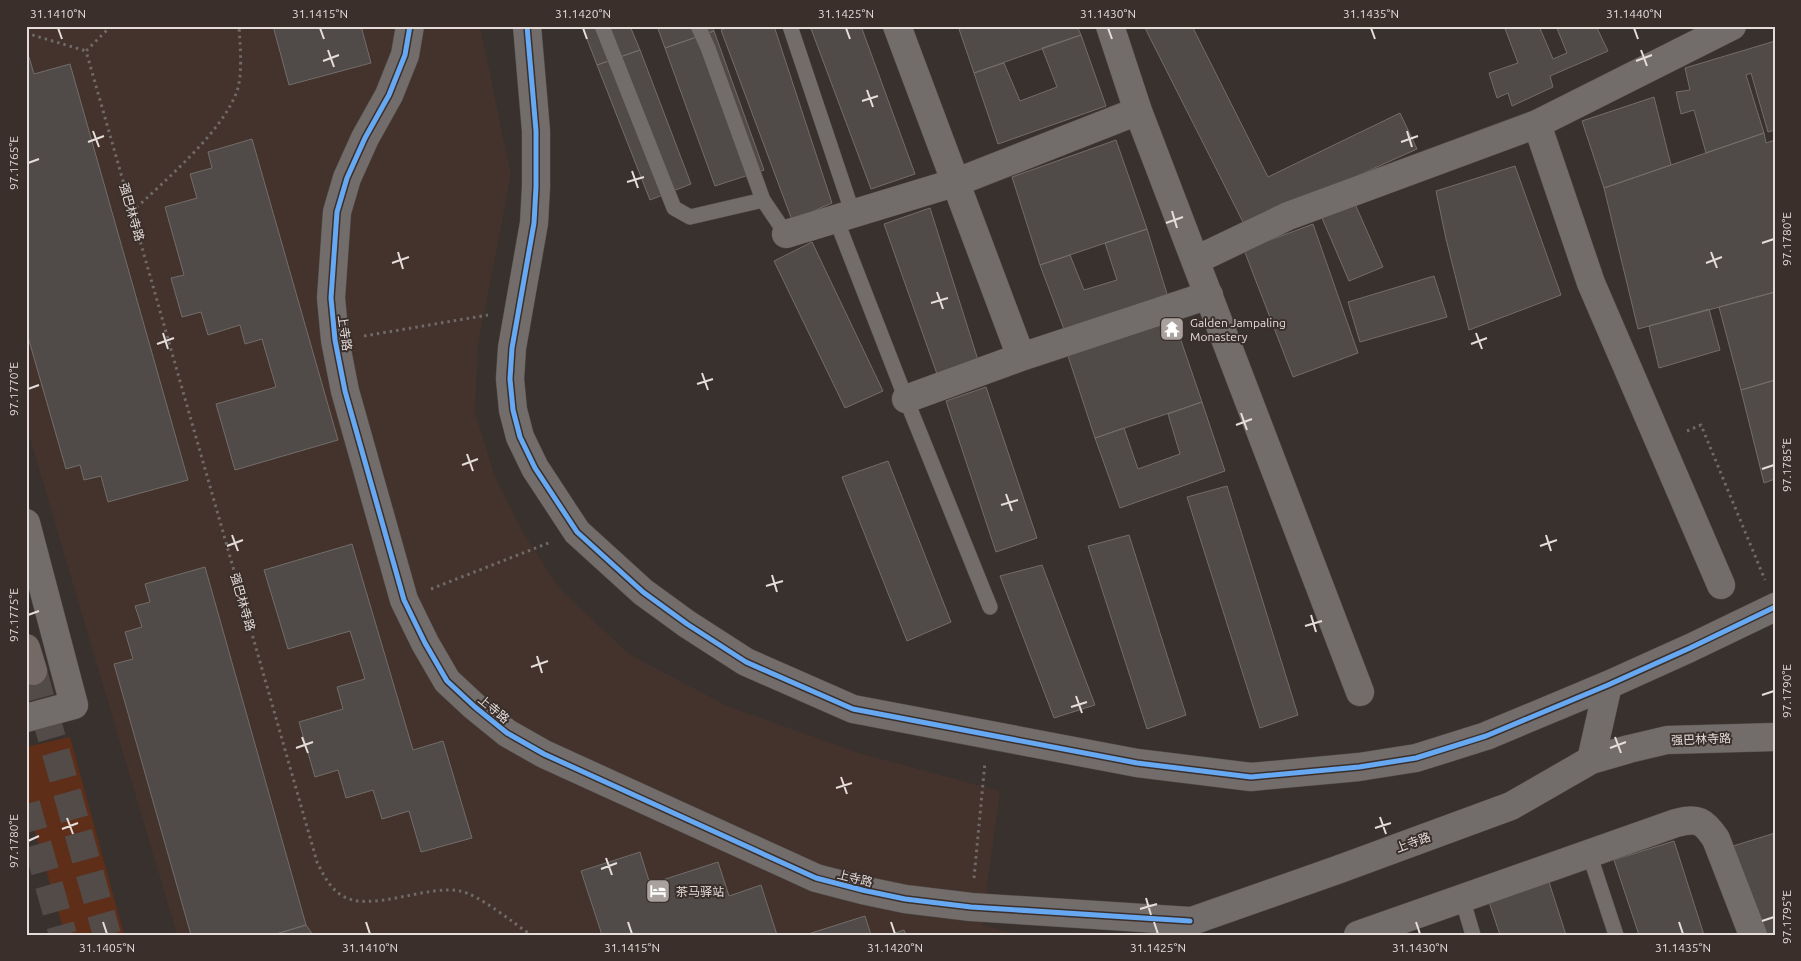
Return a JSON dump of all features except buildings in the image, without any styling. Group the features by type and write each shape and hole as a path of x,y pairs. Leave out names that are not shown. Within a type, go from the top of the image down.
{"street":[{"name":"上寺路","path":"410,26 405,55 389,95 364,138 347,178 337,212 331,298 334,340 345,390 404,600 425,643 447,681 507,733 544,754 816,878 905,899 971,907 1190,921"},
{"path":"527,26 536,131 536,187 534,223 512,348 510,379 515,419 520,437 535,468 577,532 643,592 687,624 746,662 853,709 1137,763 1251,777 1359,767 1416,758 1486,736 1690,648 1770,596"},
{"path":"898,26 1021,357"},
{"path":"1110,26 1138,112 1360,692"},
{"path":"1196,260 1288,216 1537,124 1732,26"},
{"path":"786,234 957,182 1138,112"},
{"path":"1537,124 1591,283 1721,585"},
{"path":"906,398 1021,357 1209,295"},
{"path":"26,523 74,705 26,718"},
{"path":"1591,760 1608,685"},
{"name":"强巴林寺路","path":"1629,749 1667,740 1775,737"},
{"name":"上寺路","path":"1155,935 1511,806 1591,760 1629,749"},
{"path":"1358,935 1676,823 1693,820 1701,822 1716,840 1753,935"}],"lane":[{"path":"602,26 674,208 690,216 763,200"},
{"path":"698,26 708,48 763,200 786,234"},
{"path":"790,26 844,216 906,398 990,607"},
{"path":"1589,853 1616,935"},
{"path":"1462,898 1473,935"}],"path":[{"path":"26,33 86,51 111,26"},
{"path":"132,213 199,146 228,112 238,89 241,52 239,26"},
{"path":"334,340 518,310"},
{"path":"1659,442 1701,425 1770,596"},
{"path":"404,600 577,532"},
{"path":"971,907 988,734"}],"shaded area":[{"path":"26,26 480,26 511,175 478,345 475,412 495,477 522,531 560,589 629,654 727,706 859,753 1000,791 982,925 1022,935 313,935 306,926 273,935 177,935 26,425"},
{"path":"70,737 124,935 65,935 26,801 26,747"}],"tunnel":[{"path":"33,671 107,935"},
{"path":"26,804 63,935"}],"cycle path":[{"path":"410,26 405,55 389,95 365,138 347,178 337,212 331,298 335,340 345,391 404,600 425,643 447,681 507,733 544,754 816,878 905,899 971,907 1190,921"},
{"path":"527,26 536,131 536,187 534,223 512,348 510,379 513,410 520,437 535,468 577,532 643,592 687,624 746,662 853,709 1137,763 1251,777 1359,767 1416,758 1486,736 1608,685 1775,607"}],"place":[{"name":"Galden Jampaling Monastery","path":"1172,329"},
{"name":"茶马驿站","path":"658,891"}]}
